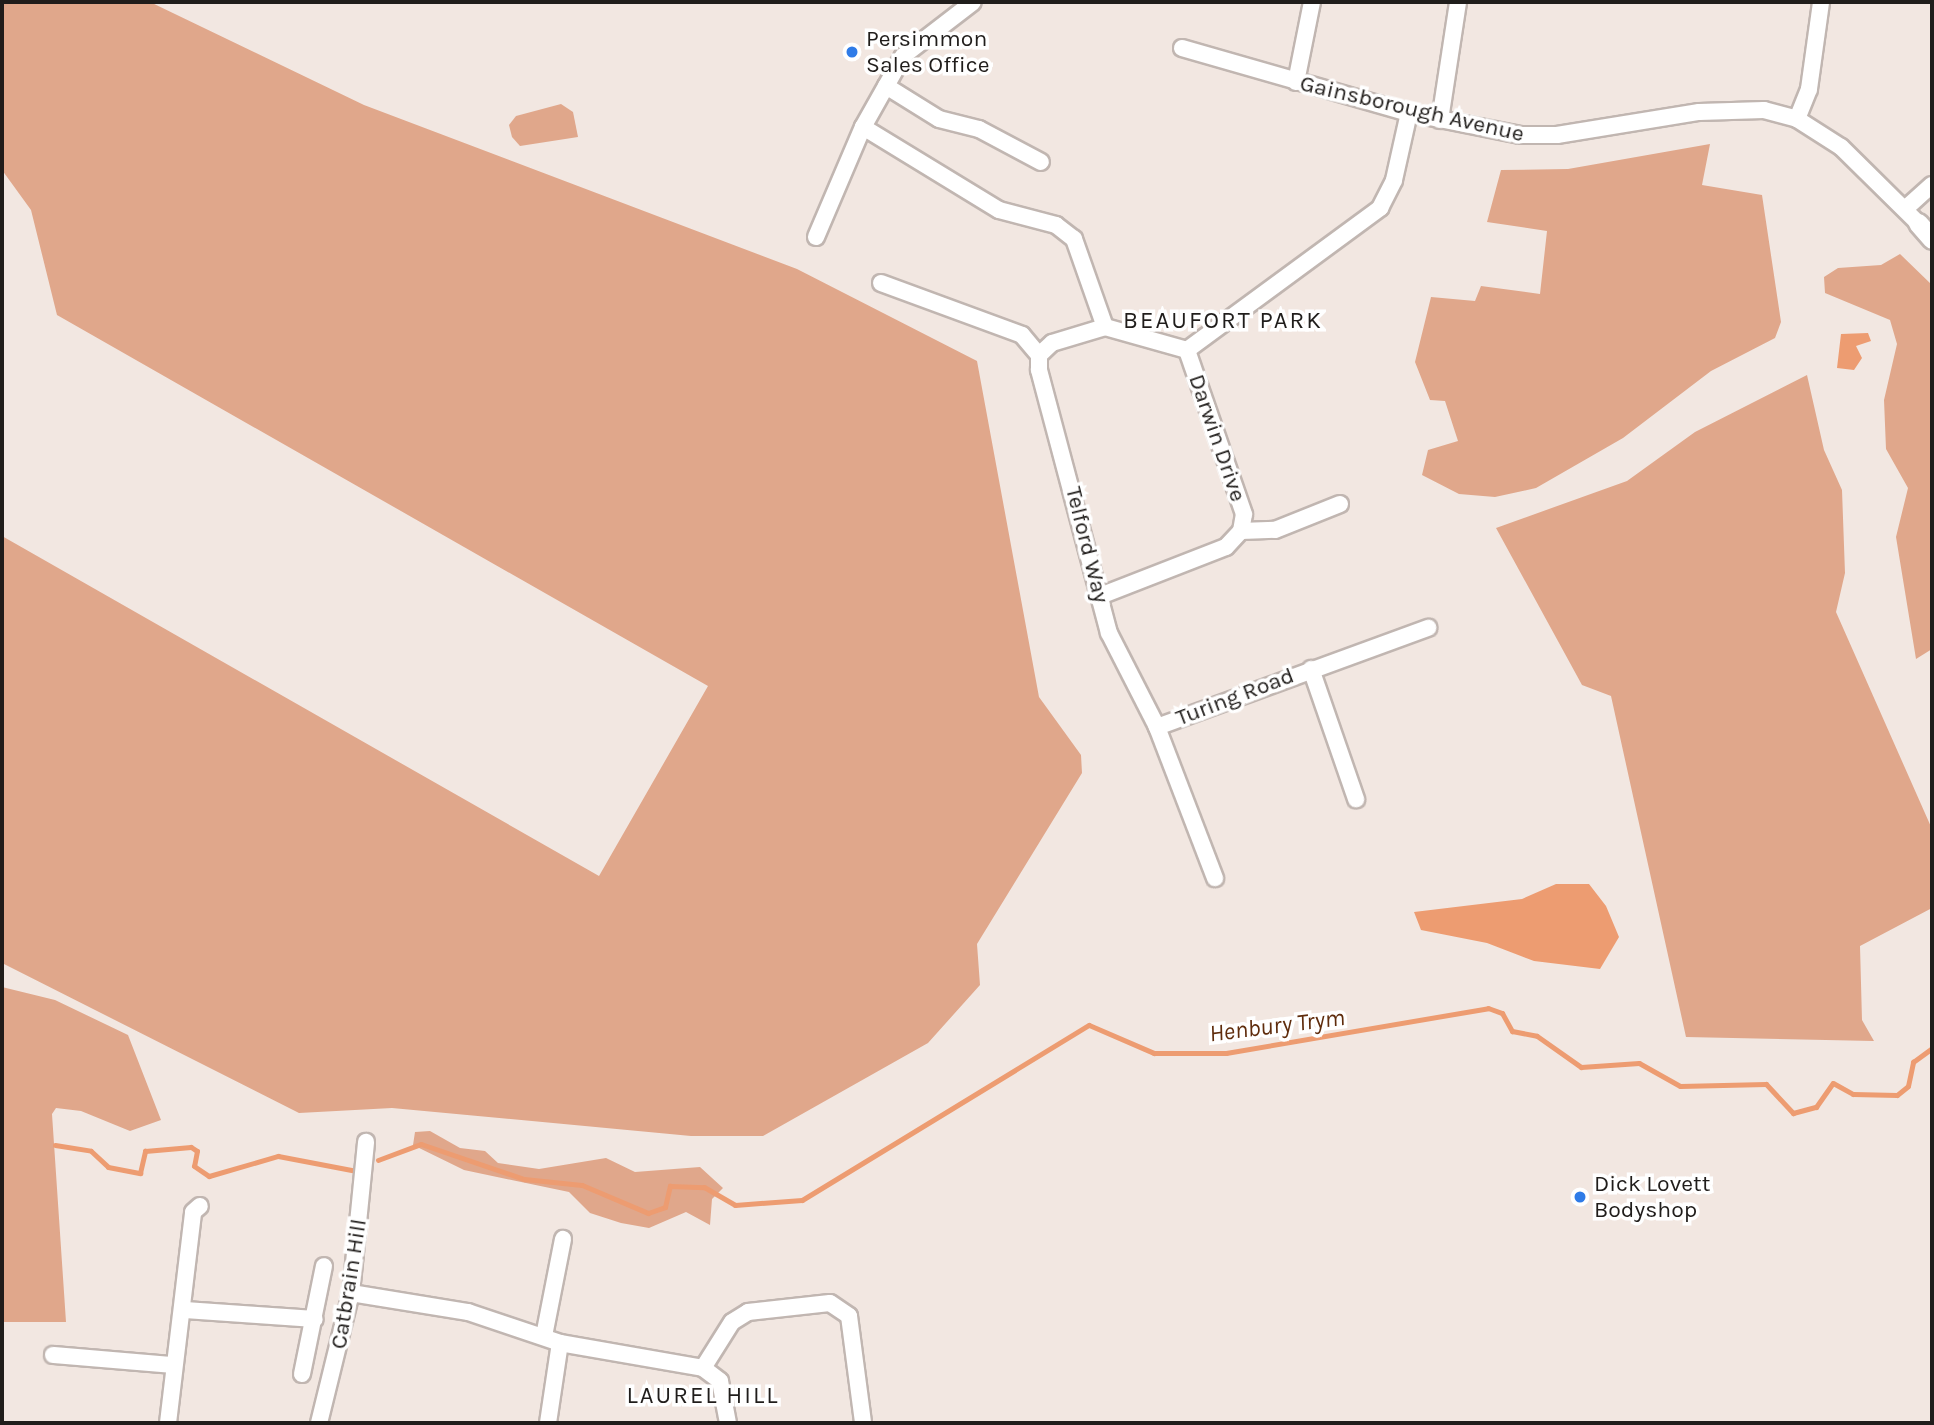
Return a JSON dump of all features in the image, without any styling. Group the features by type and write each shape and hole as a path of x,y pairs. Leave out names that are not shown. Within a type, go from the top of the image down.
{"street":[{"path":"816,237 863,127 903,56 973,2"},
{"path":"1296,82 1312,2"},
{"path":"1440,120 1458,2"},
{"path":"1797,119 1808,89 1821,2"},
{"name":"Gainsborough Avenue","path":"1182,48 1409,113 1535,136 1699,111 1764,110 1797,119 1864,166 1932,239"},
{"path":"886,86 940,119 979,129 1041,162"},
{"name":"Darwin Drive","path":"1100,596 1226,547 1241,531 1244,514 1187,350 1380,208 1394,180 1409,113"},
{"path":"863,127 999,210 1056,225 1074,239 1105,327"},
{"path":"1911,216 1932,185"},
{"path":"881,283 1021,335 1039,355 1052,343 1105,327 1187,350"},
{"name":"Telford Way","path":"1039,355 1110,633 1157,727"},
{"name":"Darwin Drive","path":"1241,531 1275,530 1340,504"},
{"name":"Turing Road","path":"1215,878 1157,727 1428,628"},
{"path":"1311,669 1356,799"},
{"name":"Catbrain Hill","path":"319,1423 351,1293 366,1142"},
{"path":"168,1423 172,1365 185,1310 193,1212 200,1206"},
{"path":"544,1336 563,1238"},
{"path":"302,1374 324,1266"},
{"path":"351,1293 468,1312 560,1343 703,1368 720,1381 728,1423"},
{"path":"703,1368 732,1322 748,1312 810,1302 841,1307 851,1326 863,1423"},
{"path":"185,1310 314,1318"},
{"path":"548,1423 560,1343"},
{"path":"53,1354 172,1365"}],"shaded area":[{"path":"2,2 150,2 364,105 797,269 977,361 1039,697 1081,755 1082,773 977,944 980,985 928,1043 763,1136 691,1136 392,1108 299,1113 2,963 2,536 599,876 708,686 57,315 31,210 2,170"},
{"path":"561,104 573,112 578,137 520,146 512,137 509,125 516,116"},
{"path":"1710,144 1702,185 1762,195 1781,322 1775,338 1711,371 1623,438 1536,488 1495,497 1459,494 1422,475 1428,450 1458,441 1445,401 1430,400 1415,362 1431,297 1475,301 1481,286 1540,294 1547,231 1487,222 1501,170 1568,169"},
{"path":"1900,254 1932,285 1932,649 1916,659 1896,537 1908,488 1886,449 1884,400 1897,344 1890,320 1825,293 1824,277 1838,268 1881,265"},
{"path":"1868,333 1871,341 1856,346 1862,358 1854,370 1837,368 1841,334"},
{"path":"1807,375 1824,450 1842,490 1845,573 1836,612 1932,829 1932,908 1860,946 1862,1020 1874,1041 1686,1037 1611,696 1582,685 1496,528 1627,481 1695,432"},
{"path":"1556,884 1589,884 1606,906 1619,937 1600,969 1534,961 1487,943 1421,930 1414,912 1522,899"},
{"path":"2,987 55,1000 128,1035 161,1120 130,1131 81,1111 56,1108 52,1114 66,1322 2,1322"},
{"path":"430,1131 460,1148 485,1151 498,1163 539,1169 606,1158 635,1172 700,1167 723,1188 712,1199 710,1225 686,1212 649,1228 621,1223 590,1213 569,1192 464,1170 413,1145 415,1132"}],"waterway":[{"name":"Henbury Trym","path":"378,1160 421,1144 524,1179 582,1185 648,1213 665,1207 670,1186 704,1187 735,1205 802,1200 1089,1025 1154,1053 1226,1053 1488,1008 1502,1013 1512,1031 1537,1036 1581,1067 1639,1063 1680,1086 1766,1084 1793,1113 1816,1107 1833,1083 1853,1094 1897,1095 1908,1086 1913,1062 1932,1048"},
{"path":"55,1145 91,1151 108,1167 140,1173 145,1151 191,1147 197,1151 194,1166 209,1176 278,1156 357,1171"}],"place":[{"name":"Persimmon Sales Office","path":"852,52"},
{"name":"Dick Lovett Bodyshop","path":"1580,1197"}],"district":[{"name":"BEAUFORT PARK","path":"1223,321"},
{"name":"LAUREL HILL","path":"703,1396"}]}
